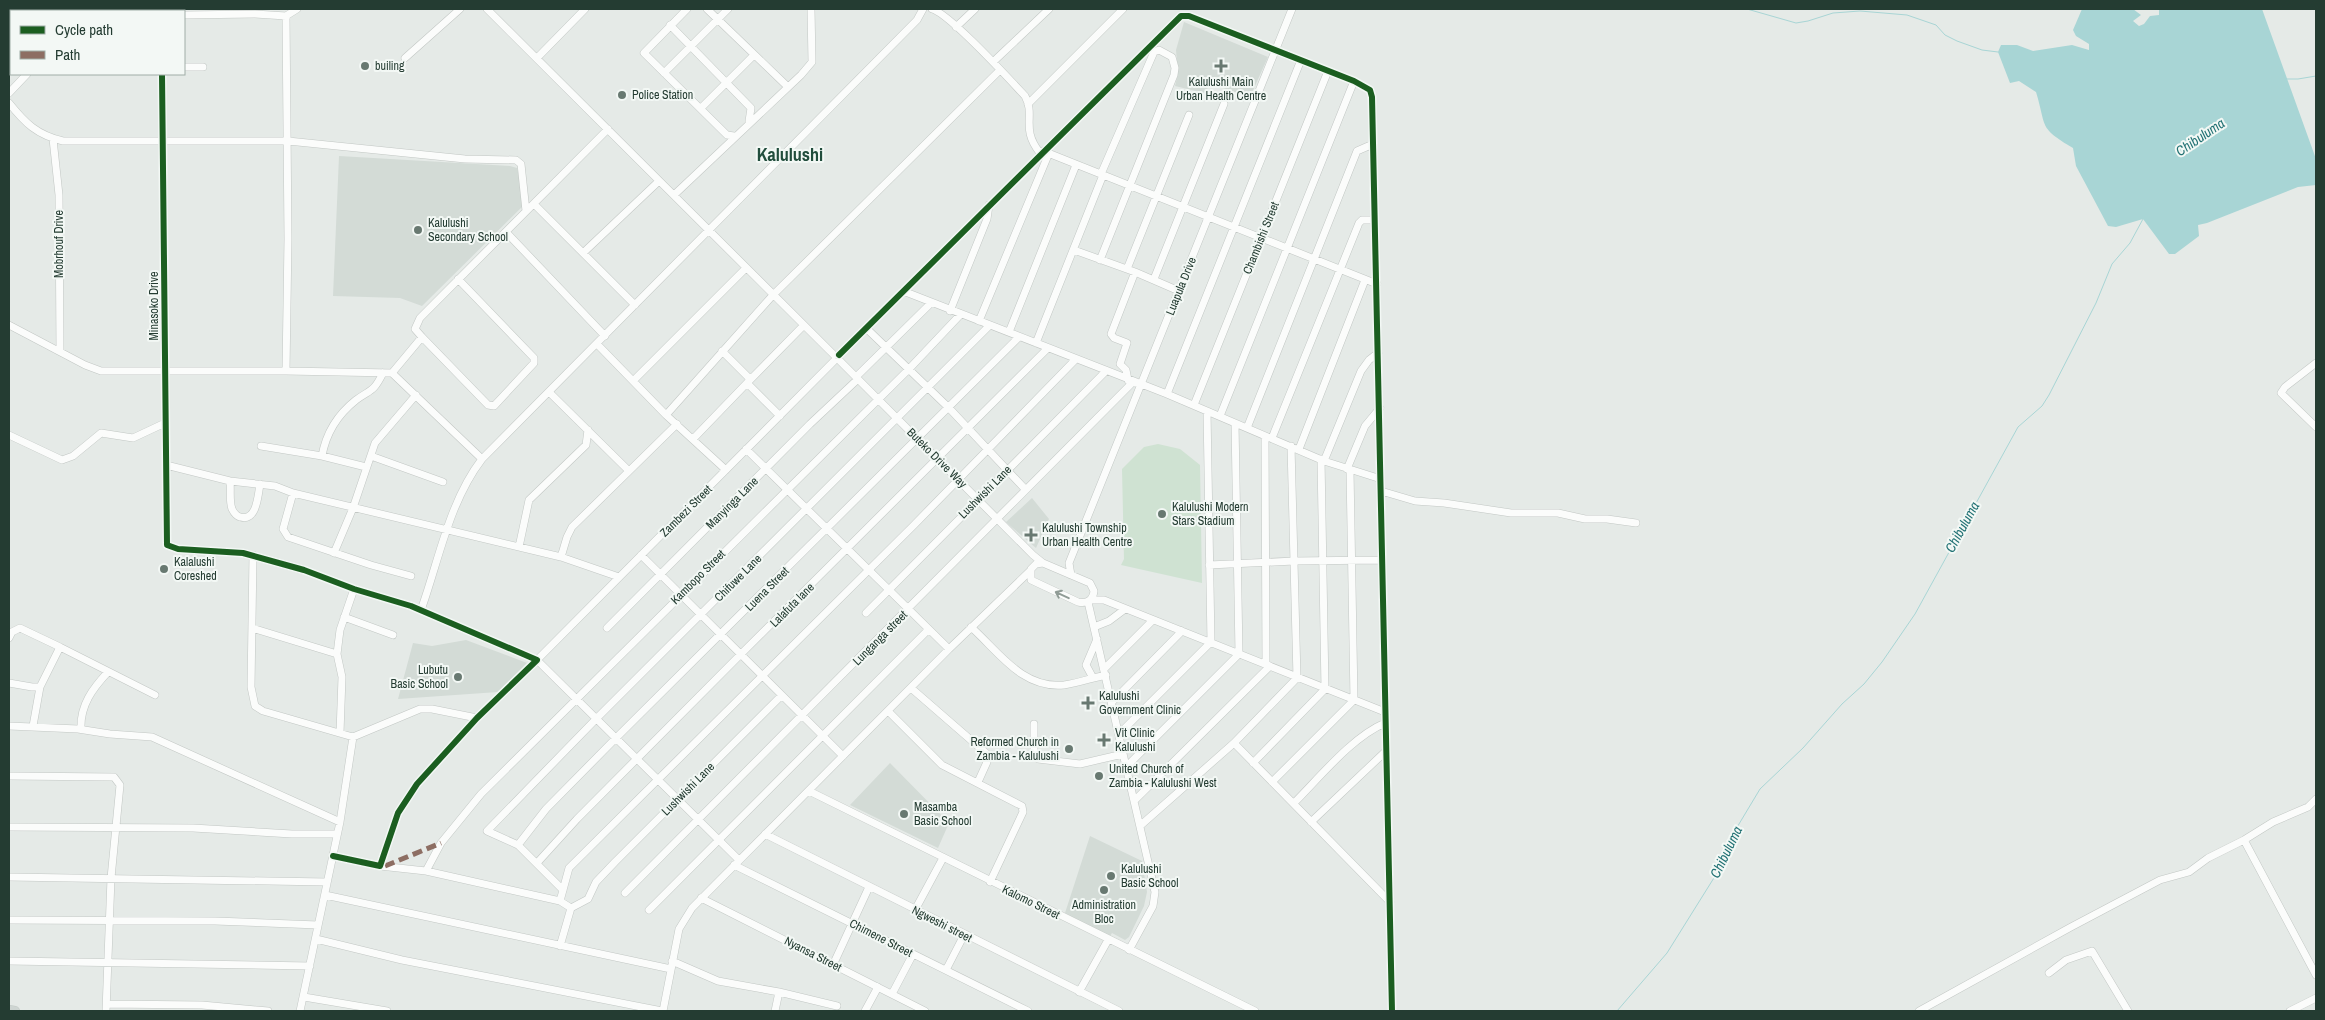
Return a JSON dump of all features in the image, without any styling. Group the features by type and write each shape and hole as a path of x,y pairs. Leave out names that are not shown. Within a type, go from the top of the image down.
{"main road":[{"path":"9,1010 15,1011"}],"street":[{"path":"185,16 254,11 286,16 297,9"},
{"path":"405,58 460,9"},
{"name":"Buteko Drive Way","path":"487,9 1033,555 1043,562 1090,583 1104,600"},
{"path":"537,58 585,9"},
{"path":"686,9 644,53 724,131 734,136"},
{"path":"707,9 787,86"},
{"path":"664,73 728,9"},
{"path":"674,195 734,136 801,75 812,59 811,9"},
{"path":"420,610 446,530 464,488 482,459 550,393 917,20 923,9 928,9"},
{"path":"932,9 939,12 956,27 1025,96 1028,104 1029,136 1044,152 1185,206 1234,228 1377,284"},
{"path":"956,27 975,9"},
{"path":"993,62 1050,9"},
{"path":"1028,104 1123,9"},
{"name":"Luapula Drive","path":"1069,563 1292,9"},
{"name":"Zambezi Street","path":"380,866 398,813 417,784 477,718 619,578 1175,19 1185,15 1276,50"},
{"path":"286,16 288,141 286,371"},
{"path":"670,25 691,44 752,109 747,124"},
{"path":"1036,343 1102,175 1157,48 1153,41"},
{"path":"1100,260 1175,72 1172,58 1156,50"},
{"path":"1276,50 1354,81 1370,90 1372,97 1392,1011"},
{"path":"701,108 754,55"},
{"path":"1166,394 1301,60"},
{"path":"185,67 203,67"},
{"path":"666,414 773,295 1000,70"},
{"name":"Chambishi Street","path":"1194,405 1328,71"},
{"path":"9,93 26,75"},
{"name":"Minasoko Drive","path":"162,75 162,142 165,188 165,538 167,545 171,548 214,550 253,555"},
{"path":"1220,416 1354,81"},
{"path":"9,102 38,132 63,140 162,142 288,141 465,159 516,160 521,164 526,210"},
{"path":"1154,279 1185,206 1224,104"},
{"path":"1127,269 1189,115"},
{"path":"458,279 534,358 534,363 494,406 491,406 422,338 415,329 418,321 458,279 506,232 526,210 608,129"},
{"path":"722,149 725,139 724,131"},
{"name":"Mobrhouf Drive","path":"53,138 59,195 60,350"},
{"path":"1247,428 1357,151 1373,144"},
{"path":"979,321 1044,152"},
{"path":"1009,332 1076,164"},
{"path":"583,253 659,180"},
{"path":"534,204 635,305"},
{"path":"950,311 987,219 989,205"},
{"path":"1135,800 1268,665 1268,437 1360,221 1375,220"},
{"path":"506,232 606,336"},
{"path":"1074,250 1154,279 1179,291"},
{"path":"634,381 746,268"},
{"path":"1131,381 1126,370 1120,364 1127,343 1114,338 1111,334 1135,272"},
{"path":"1299,449 1365,280"},
{"path":"903,291 960,315 1009,332 1075,360 1194,405 1348,470 1381,479"},
{"name":"Manyinga Lane","path":"607,628 931,303"},
{"name":"Kambopo Street","path":"426,871 441,843 481,794 960,315"},
{"path":"9,325 60,350 85,365 101,371 392,373 482,459"},
{"path":"693,439 804,325"},
{"name":"Chifuwe Lane","path":"518,845 487,831 597,718 990,326"},
{"path":"866,328 949,408 1025,489"},
{"name":"Luena Street","path":"518,845 546,809 616,738 722,635 1019,337"},
{"path":"392,373 422,338"},
{"path":"597,344 666,414 726,470"},
{"name":"Lalafuta lane","path":"537,863 577,819 1048,348"},
{"path":"722,351 780,416"},
{"path":"1253,763 1325,689 1322,561 1323,460 1361,371 1369,360 1378,353"},
{"path":"560,901 569,868 1075,360"},
{"path":"2316,363 2292,381 2281,393 2316,427"},
{"name":"Lushwishi Lane","path":"866,613 1106,372"},
{"path":"322,456 325,440 333,425 356,400 373,391 383,373"},
{"name":"Lunganga street","path":"625,893 997,520 1131,381"},
{"path":"550,393 628,470"},
{"path":"334,553 353,508 377,439 416,395"},
{"path":"1272,782 1354,700 1348,470 1365,426 1380,408"},
{"path":"1119,734 1211,642 1206,411"},
{"path":"9,444 11,436 62,460 73,456 101,434 133,438 165,422"},
{"path":"1126,767 1239,654 1235,423"},
{"path":"561,557 572,527 677,424"},
{"path":"519,547 529,500 586,445 588,430"},
{"path":"261,446 322,456 366,467"},
{"path":"1141,826 1234,743 1297,678 1291,446"},
{"path":"746,449 948,649"},
{"path":"371,456 443,482"},
{"path":"166,465 230,481 275,486 293,493 353,508 561,557 619,578"},
{"path":"230,481 233,510 236,516 244,518 250,517 254,512 260,484"},
{"path":"1381,491 1415,501 1444,503 1511,514 1558,513 1585,519 1607,519 1636,523"},
{"path":"293,493 283,525 284,532 288,537 411,576"},
{"path":"477,718 432,709 420,710 353,736 262,711 255,706 251,687 253,555 304,570 354,589 420,610 537,660 698,819 737,863"},
{"path":"641,555 843,756"},
{"path":"1031,580 1033,555"},
{"path":"1209,565 1294,561 1382,560"},
{"path":"316,939 402,960 663,1011 679,929 686,916 701,898 948,649 1032,567 1043,562"},
{"path":"1058,569 1069,563 1071,575"},
{"path":"1017,582 1031,580 1078,602 1104,600 1385,712"},
{"path":"340,733 342,677 337,654 340,630 354,589"},
{"path":"1094,589 1093,596 1089,601 1094,627 1155,892 1152,906 1129,950"},
{"path":"1094,627 1109,621 1125,609"},
{"path":"344,617 393,635"},
{"path":"971,627 1013,669 1025,677 1050,684 1064,685 1092,678 1105,672 1153,620"},
{"path":"9,638 12,632 20,628 155,695"},
{"path":"252,628 337,654"},
{"path":"649,910 928,630"},
{"path":"1112,702 1182,632"},
{"path":"1092,678 1086,665 1097,639"},
{"path":"33,726 40,687 60,647"},
{"path":"81,729 84,704 108,672"},
{"path":"9,683 32,688 40,687"},
{"path":"911,688 986,754 987,762 978,782"},
{"name":"Lushwishi Lane","path":"571,908 588,899 596,882 782,696"},
{"path":"888,711 942,765 978,782 1022,806 1024,809 990,882"},
{"path":"1294,802 1359,738 1373,728 1385,723"},
{"path":"1034,724 1034,755 1038,759 1080,764 1123,754"},
{"path":"9,726 81,729 110,734 152,737 340,822"},
{"path":"300,1011 326,895 340,822 353,736"},
{"path":"1234,743 1294,802 1390,902"},
{"path":"1312,822 1386,751"},
{"path":"9,776 114,777 120,785 111,878 107,1008 228,1006 268,1011"},
{"name":"Kalomo Street","path":"809,791 990,882 1255,1011"},
{"path":"1923,1010 2071,927 2160,880 2189,872 2208,858 2244,840 2273,822 2308,806 2316,799"},
{"path":"9,827 193,828 292,834 337,834"},
{"name":"Ngweshi street","path":"765,834 1119,1011"},
{"path":"2244,840 2316,975"},
{"path":"518,845 563,890"},
{"path":"333,856 380,866 426,871 560,901 571,908 560,946"},
{"path":"915,910 943,858"},
{"name":"Chimene Street","path":"737,863 851,923 1028,1011"},
{"path":"9,877 327,882"},
{"path":"833,965 869,887"},
{"path":"326,895 671,969"},
{"name":"Nyansa Street","path":"701,898 925,1011"},
{"path":"9,920 215,921 318,925"},
{"path":"946,970 964,935"},
{"path":"1079,992 1108,940"},
{"path":"2050,973 2066,960 2092,951 2128,1011"},
{"path":"892,994 913,954"},
{"path":"9,961 310,966"},
{"path":"672,961 718,981 780,992 837,1006"},
{"path":"865,1011 878,987"},
{"path":"775,1011 780,992"},
{"path":"304,997 387,1011"},
{"path":"2290,1011 2316,998"}],"shaded area":[{"name":"Kalulushi Main Urban Health Centre","path":"1184,22 1268,57 1250,97 1211,84 1204,93 1175,86 1178,74 1176,50"},
{"name":"Kalulushi Secondary School","path":"339,156 510,166 517,168 525,204 422,306 400,298 333,296"},
{"name":"Kalulushi Township Urban Health Centre","path":"1032,498 1049,519 1036,548 1006,522"},
{"name":"Lubutu Basic School","path":"466,640 527,663 498,692 398,699 413,643 432,646"},
{"name":"Masamba Basic School","path":"890,763 949,823 938,848 850,805"},
{"name":"Kalulushi Basic School","path":"1090,836 1142,861 1147,892 1144,906 1129,937 1125,940 1112,933 1110,936 1065,913"}],"green space":[{"name":"Kalulushi Modern Stars Stadium","path":"1158,444 1180,449 1200,465 1202,583 1121,565 1124,559 1122,469 1144,447"}],"water":[{"path":"2082,9 2133,9 2141,15 2133,21 2139,26 2144,24 2150,16 2159,15 2159,9 2262,9 2316,159 2316,185 2298,187 2198,225 2199,236 2175,254 2169,254 2143,219 2116,227 2108,226 2076,166 2073,148 2054,135 2045,126 2036,92 2019,81 2010,83 1998,52 2001,45 2017,45 2033,51 2072,45 2089,50 2089,44 2076,36 2073,30"}],"waterway":[{"path":"1747,9 1796,23 1833,13 1860,11 1907,15 1936,25 1945,35 1957,41 1982,50 1998,52"},
{"name":"Chibuluma","path":"2286,79 2316,76"},
{"name":"Chibuluma","path":"1617,1011 1667,953 1717,873 1727,844 1760,789 1803,748 1842,704 1864,684 1882,662 1915,614 2018,427 2042,406 2049,395 2096,303 2112,264 2130,243 2143,219"}],"marked path":[{"path":"385,866 441,843"}],"cycle path":[{"path":"839,355 1181,16 1189,16 1354,81 1370,90 1372,97 1392,1011"},
{"path":"162,75 167,545 178,549 243,553 304,570 354,589 411,606 537,660 477,718 417,784 398,813 380,866 333,856"}],"place":[{"name":"builing","path":"365,66"},
{"name":"Kalulushi Main Urban Health Centre","path":"1221,66"},
{"name":"Police Station","path":"622,95"},
{"name":"Kalulushi Secondary School","path":"418,230"},
{"name":"Kalulushi Modern Stars Stadium","path":"1162,514"},
{"name":"Kalulushi Township Urban Health Centre","path":"1031,535"},
{"name":"Kalalushi Coreshed","path":"164,569"},
{"name":"Lubutu Basic School","path":"458,677"},
{"name":"Kalulushi Government Clinic","path":"1088,703"},
{"name":"Vit Clinic Kalulushi","path":"1104,740"},
{"name":"Reformed Church in Zambia - Kalulushi","path":"1069,749"},
{"name":"United Church of Zambia - Kalulushi West","path":"1099,776"},
{"name":"Masamba Basic School","path":"904,814"},
{"name":"Kalulushi Basic School","path":"1111,876"},
{"name":"Administration Bloc","path":"1104,890"}],"district":[{"name":"Kalulushi","path":"790,155"}]}
